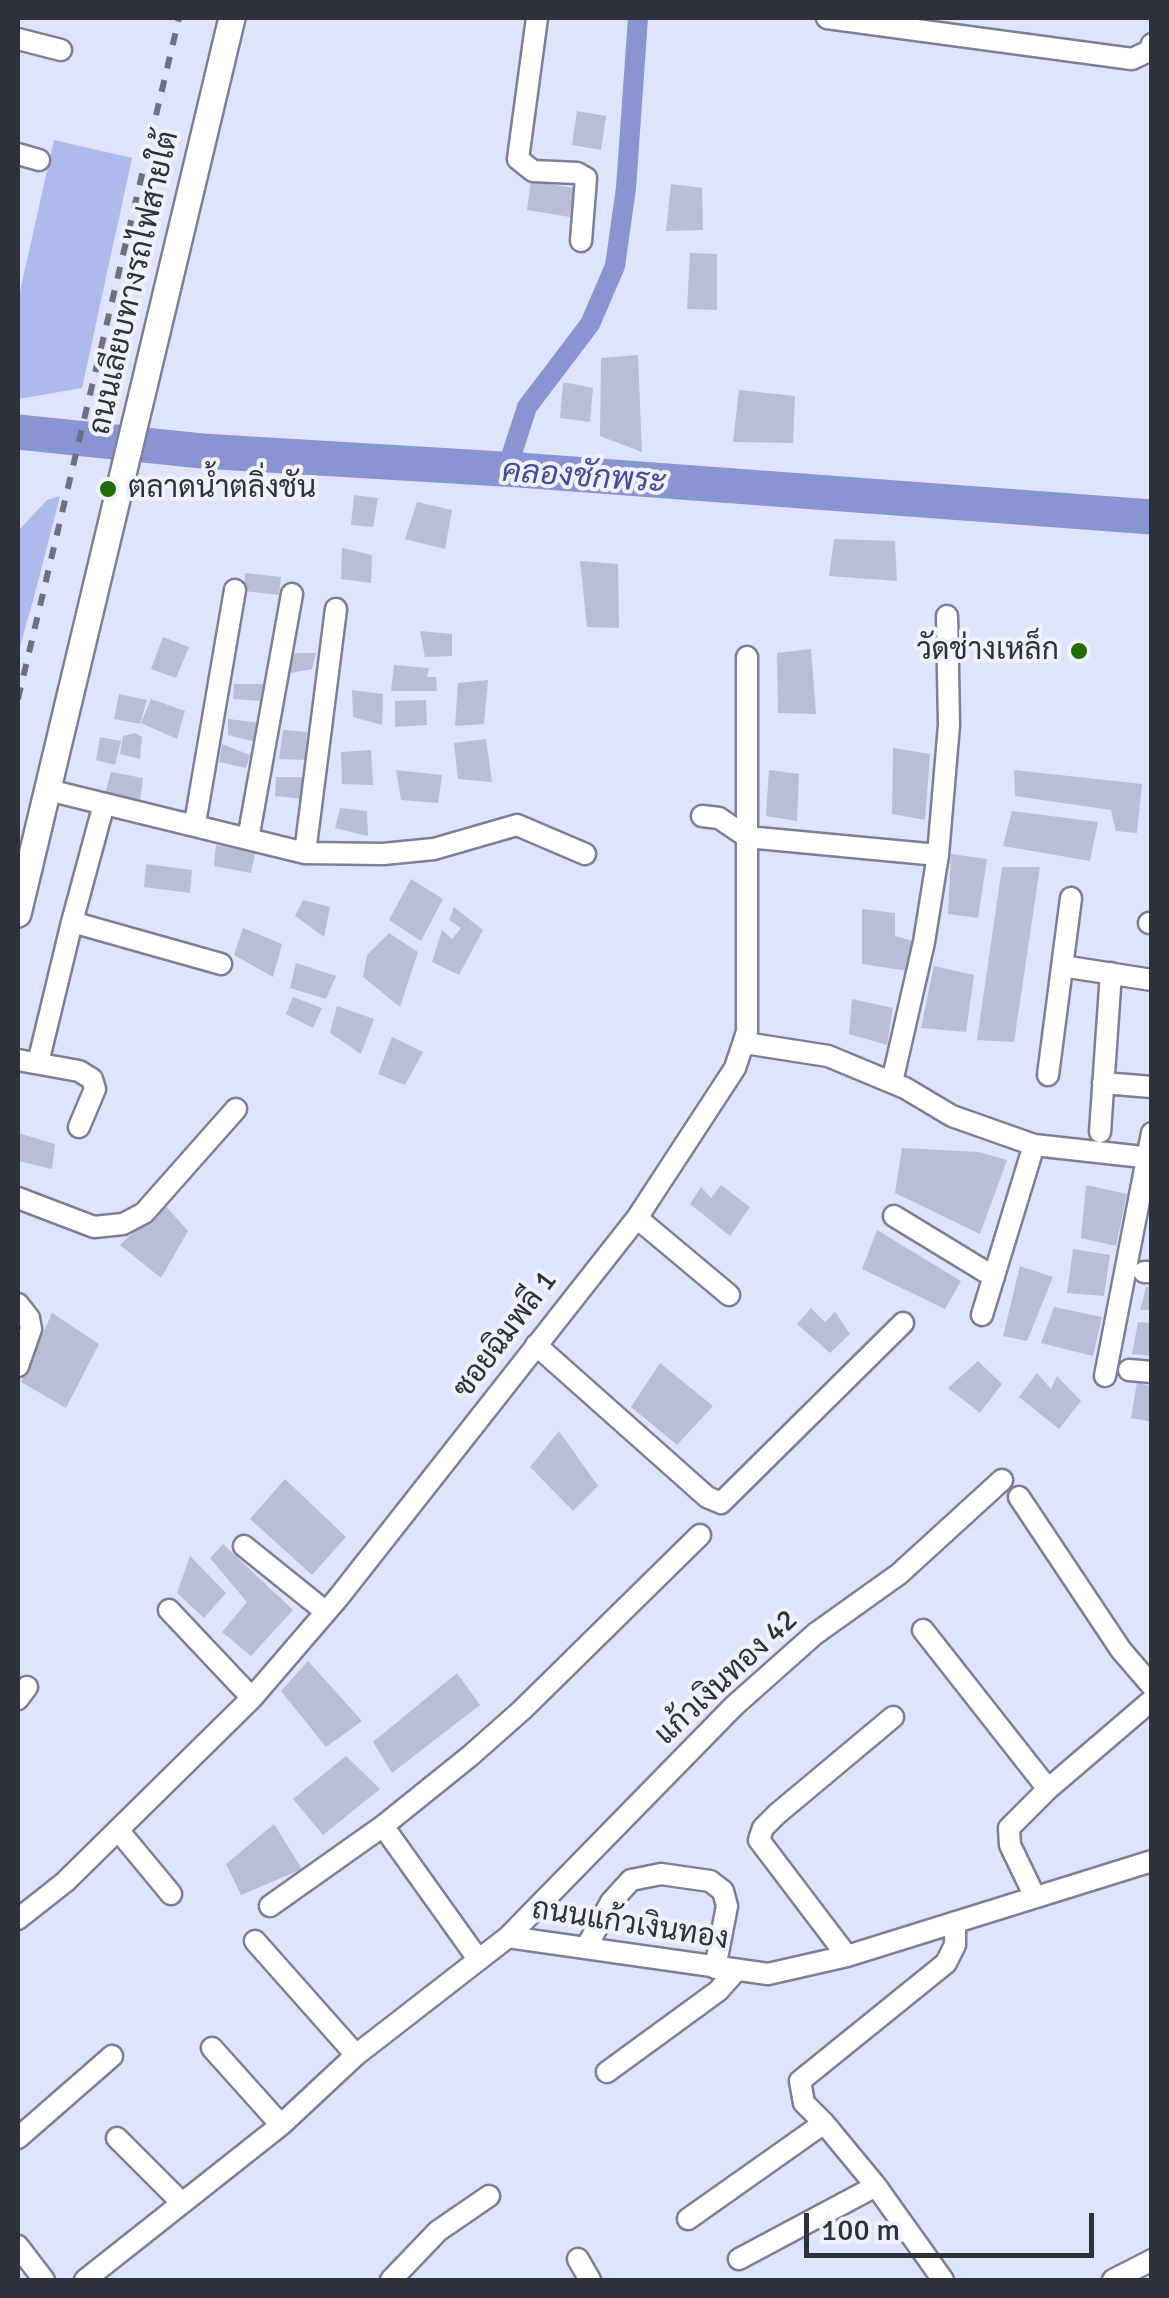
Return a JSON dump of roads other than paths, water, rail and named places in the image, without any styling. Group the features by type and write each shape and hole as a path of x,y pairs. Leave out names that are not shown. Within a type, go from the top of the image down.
{"main road":[{"name":"ถนนเลียบทางรถไฟสายใต้","path":"18,914 232,18"}],"street":[{"path":"538,18 518,160 533,171 577,173 586,178 581,241"},
{"path":"827,18 898,22 1132,59 1149,51 1152,44"},
{"path":"18,39 61,50"},
{"path":"18,154 39,160"},
{"path":"195,823 235,590"},
{"path":"248,839 292,594"},
{"path":"305,854 336,609"},
{"path":"892,1082 924,942 938,854 949,725 948,616"},
{"name":"ซอยฉิมพลี 1","path":"18,1918 65,1882 252,1698 326,1612 637,1218 735,1068 745,1043 747,657"},
{"path":"49,786 104,804 195,823 305,854 383,854 434,849 517,825 585,854"},
{"path":"79,1127 96,1089 92,1079 79,1071 28,1061 104,804"},
{"path":"702,816 719,818 748,837 938,854"},
{"path":"1048,1076 1071,898"},
{"path":"72,922 220,964"},
{"path":"1062,966 1152,980"},
{"path":"1100,1132 1111,973"},
{"path":"745,1043 828,1056 892,1082 952,1116 1034,1145 1150,1158"},
{"path":"1103,1084 1152,1087"},
{"path":"18,1198 94,1227 123,1224 144,1213 236,1109"},
{"path":"1105,1376 1152,1133"},
{"path":"982,1315 1034,1145"},
{"path":"894,1216 994,1277"},
{"path":"637,1218 730,1295"},
{"path":"18,1304 29,1318 31,1328 18,1366"},
{"path":"536,1345 707,1497 721,1504 903,1323"},
{"path":"1129,1370 1152,1372"},
{"name":"แก้วเงินทอง 42","path":"508,1937 734,1706 815,1634 900,1574 1002,1480"},
{"path":"1019,1497 1121,1650 1152,1686"},
{"path":"270,1906 383,1826 522,1710 700,1535"},
{"path":"244,1546 326,1612"},
{"path":"169,1610 252,1698"},
{"path":"922,1630 1048,1789"},
{"path":"1034,1897 1006,1835 1048,1789 1152,1700"},
{"path":"846,1956 759,1840 763,1828 778,1814 894,1718"},
{"path":"383,1826 478,1959"},
{"path":"118,1830 171,1894"},
{"name":"ถนนแก้วเงินทอง","path":"85,2280 281,2125 356,2055 508,1937 768,1974 846,1956 1152,1861"},
{"path":"587,1946 612,1902 630,1880 661,1874 710,1882 723,1891 727,1906 725,1970 718,1991 607,2072"},
{"path":"943,2280 876,2186 804,2102 800,2081 946,1964 954,1945 956,1922"},
{"path":"256,1941 356,2055"},
{"path":"212,2048 281,2125"},
{"path":"18,2138 112,2056"},
{"path":"688,2218 824,2123"},
{"path":"116,2138 182,2203"},
{"path":"739,2259 876,2186"},
{"path":"391,2280 438,2231 489,2196"},
{"path":"18,2246 44,2280"},
{"path":"578,2259 590,2280"},
{"path":"1113,2280 1152,2260"}],"waterway":[{"path":"507,469 527,407 590,324 615,266 626,188 638,18"},
{"name":"คลองชักพระ","path":"18,432 202,451 519,470 1152,517"}],"railway":[{"path":"18,699 179,18"}],"place":[{"name":"ตลาดน้ำตลิ่งชัน","path":"108,489"},
{"name":"วัดช่างเหล็ก","path":"1079,651"}]}
